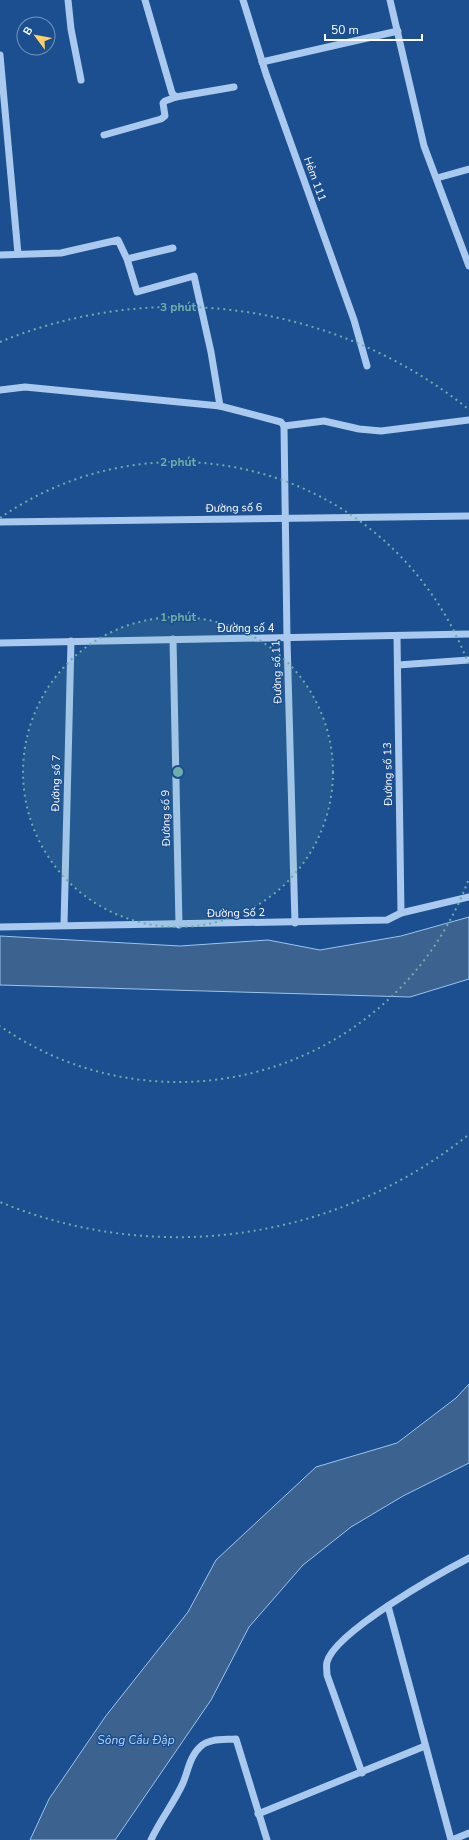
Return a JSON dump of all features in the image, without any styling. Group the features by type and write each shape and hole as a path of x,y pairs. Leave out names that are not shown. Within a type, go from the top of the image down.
{"street":[{"path":"68,0 71,29 81,80"},
{"path":"145,0 172,93 176,97"},
{"name":"Hẻm 111","path":"243,0 262,62 354,320 367,366"},
{"path":"390,0 424,146 469,266"},
{"path":"262,62 398,31"},
{"path":"0,55 18,254"},
{"path":"104,135 161,119 165,116 163,103 165,101 176,97 234,87"},
{"path":"437,178 469,170"},
{"path":"0,255 61,253 118,240 127,259 137,292 194,276 211,352 220,406"},
{"path":"127,259 173,248"},
{"path":"0,390 25,387 220,406 283,424 324,421 359,429 381,430 469,420"},
{"name":"Đường số 11","path":"283,424 295,923"},
{"name":"Đường số 6","path":"0,522 469,516"},
{"name":"Đường số 4","path":"0,643 173,639 287,639 469,634"},
{"name":"Đường số 13","path":"397,636 401,913"},
{"name":"Đường số 9","path":"173,639 180,925"},
{"name":"Đường số 7","path":"64,925 71,641"},
{"path":"398,665 469,660"},
{"name":"Đường Số 2","path":"0,927 295,923 387,920 401,913 469,897"},
{"path":"362,1773 327,1675 327,1662 339,1644 388,1606 429,1579 469,1558"},
{"path":"388,1606 424,1746 451,1840 469,1833"},
{"path":"154,1838 183,1783 192,1758 199,1747 214,1740 236,1739 267,1840"},
{"path":"258,1814 362,1773 424,1746"}],"water":[{"path":"469,917 469,979 410,997 0,985 0,936 180,946 268,940 320,950 401,936"},
{"name":"Sông Cầu Đập","path":"469,1384 469,1463 403,1496 351,1527 303,1565 249,1627 211,1700 115,1840 30,1840 49,1799 105,1717 188,1612 216,1560 316,1467 397,1443 456,1398"}]}
